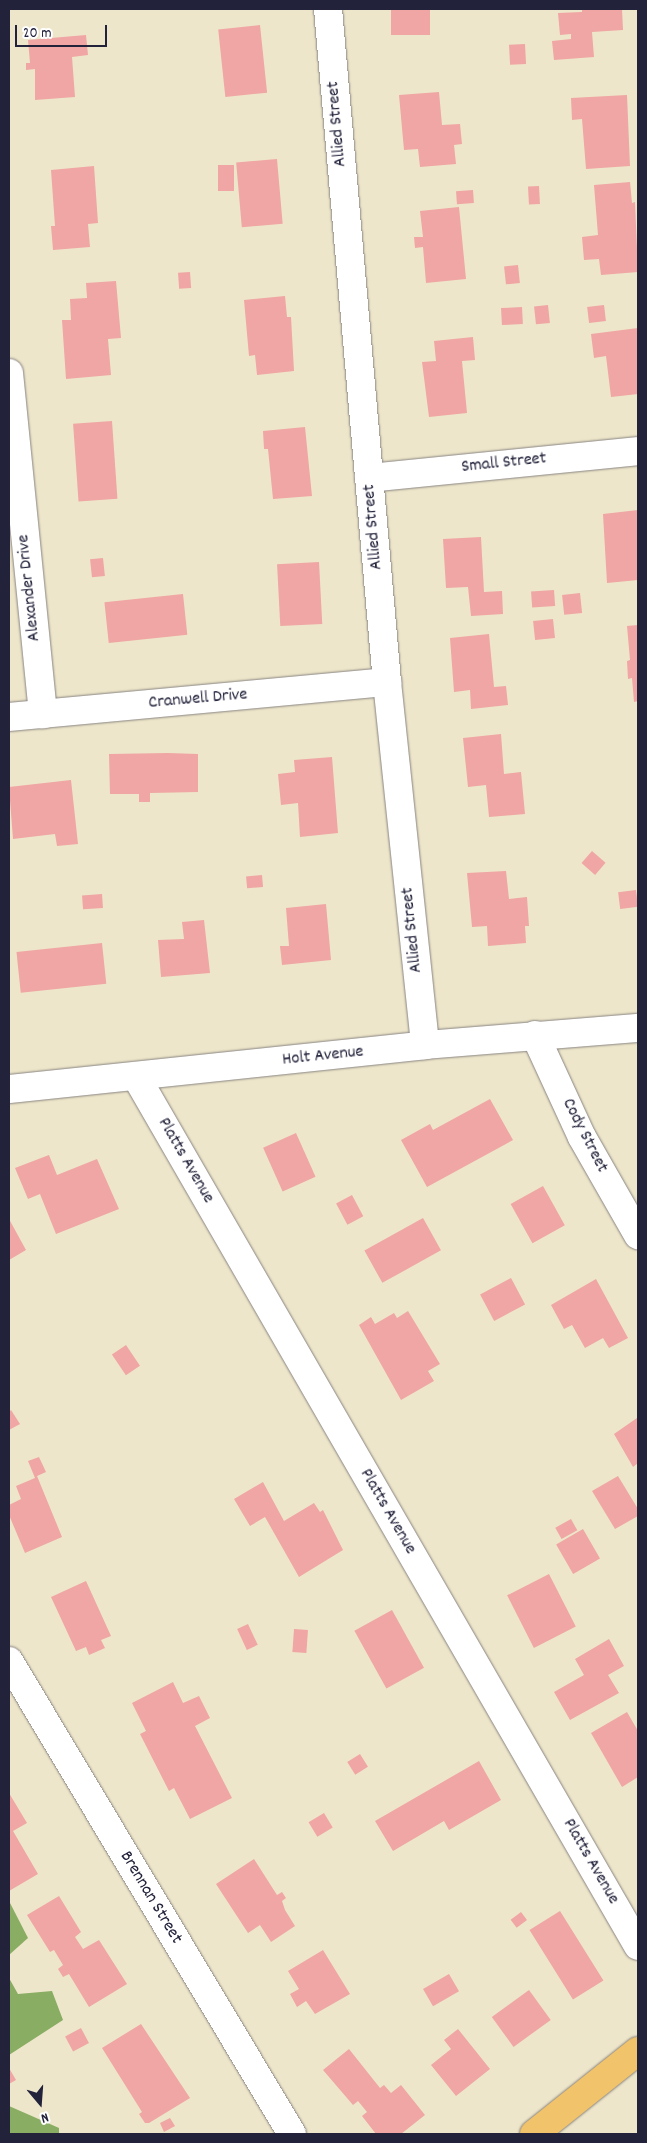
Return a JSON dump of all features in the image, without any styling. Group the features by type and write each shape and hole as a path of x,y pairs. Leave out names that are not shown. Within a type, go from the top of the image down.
{"main road":[{"path":"534,2134 638,2051"}],"street":[{"name":"Allied Street","path":"328,9 388,682 425,1045"},
{"name":"Alexander Drive","path":"9,373 43,714"},
{"name":"Small Street","path":"369,478 638,451"},
{"name":"Cranwell Drive","path":"9,717 388,682"},
{"name":"Holt Avenue","path":"9,1089 137,1078 425,1045 638,1028"},
{"name":"Cody Street","path":"535,1035 582,1137 638,1235"},
{"name":"Platts Avenue","path":"137,1078 638,1946"},
{"name":"Brennan Street","path":"9,1661 292,2134"}],"green space":[{"path":"9,1901 28,1938 9,1955"},
{"path":"9,1978 18,1994 52,1991 63,2020 9,2055"},
{"path":"9,2106 59,2128 59,2134 9,2134"}],"building":[{"path":"391,9 430,9 430,35 391,35"},
{"path":"582,9 622,9 623,30 592,32 594,57 554,60 552,41 571,39 571,34 560,35 558,13 582,12"},
{"path":"260,25 267,93 225,97 218,29"},
{"path":"86,35 88,55 72,57 75,97 35,100 35,69 26,70 26,63 30,63 28,40"},
{"path":"525,44 526,64 510,65 509,45"},
{"path":"439,92 442,125 460,124 462,144 454,145 456,164 420,167 418,149 404,150 399,95"},
{"path":"627,95 630,166 586,169 582,119 572,120 571,98"},
{"path":"277,159 283,224 242,227 236,163"},
{"path":"218,165 234,165 234,191 218,191"},
{"path":"94,166 98,223 88,224 90,247 53,250 51,226 55,226 51,170"},
{"path":"630,182 632,203 635,202 638,272 601,275 599,259 584,260 582,237 598,235 594,185"},
{"path":"539,186 540,204 529,205 528,187"},
{"path":"473,190 474,203 457,204 456,191"},
{"path":"459,207 466,279 426,283 423,247 415,248 414,237 423,237 420,211"},
{"path":"518,265 520,283 506,284 504,266"},
{"path":"190,272 191,288 179,289 178,273"},
{"path":"116,281 121,338 108,339 111,375 66,379 62,320 71,320 70,299 87,298 86,283"},
{"path":"285,296 287,317 291,317 294,371 257,375 255,355 249,356 244,300"},
{"path":"548,305 550,323 536,324 534,306"},
{"path":"604,305 606,321 589,323 587,307"},
{"path":"522,307 523,324 502,325 501,308"},
{"path":"638,328 638,394 611,397 606,356 594,358 591,334"},
{"path":"473,337 475,360 462,361 467,413 429,417 422,362 436,361 434,341"},
{"path":"112,421 117,499 79,502 73,424"},
{"path":"305,427 312,496 273,499 268,449 264,449 263,431"},
{"path":"638,510 638,580 607,583 603,514"},
{"path":"481,537 484,592 502,591 503,614 471,616 468,587 446,588 443,539"},
{"path":"103,558 105,576 92,577 90,559"},
{"path":"319,562 322,624 280,626 277,564"},
{"path":"554,590 555,606 532,608 531,592"},
{"path":"580,593 582,613 564,615 562,595"},
{"path":"183,594 187,635 109,643 104,602"},
{"path":"553,619 555,638 535,640 533,621"},
{"path":"638,625 638,701 634,702 632,678 628,679 627,661 630,660 627,626"},
{"path":"489,634 494,687 506,686 508,705 471,709 470,690 454,692 450,638"},
{"path":"501,734 504,774 521,772 525,814 489,817 486,785 468,787 463,738"},
{"path":"109,754 198,754 198,792 150,793 150,802 139,802 139,794 110,794"},
{"path":"332,757 338,833 300,837 298,803 281,805 278,774 295,772 294,760"},
{"path":"71,780 78,844 57,846 55,834 13,839 9,787"},
{"path":"592,851 606,863 595,875 582,863"},
{"path":"506,871 509,899 527,897 529,926 525,926 526,943 488,946 487,926 472,927 467,873"},
{"path":"262,875 263,887 247,888 246,876"},
{"path":"636,890 638,907 620,909 618,892"},
{"path":"102,894 103,908 83,909 82,895"},
{"path":"326,904 331,960 282,965 280,946 289,946 286,908"},
{"path":"204,920 210,973 161,977 158,940 184,939 182,922"},
{"path":"102,943 106,984 21,993 16,952"},
{"path":"490,1099 513,1140 427,1187 401,1140 430,1124 433,1130"},
{"path":"296,1133 316,1177 283,1191 263,1148"},
{"path":"49,1155 57,1175 97,1159 119,1209 56,1234 40,1194 28,1199 15,1168"},
{"path":"543,1186 565,1225 532,1243 511,1204"},
{"path":"352,1195 363,1216 347,1225 336,1203"},
{"path":"423,1218 441,1250 382,1283 364,1250"},
{"path":"9,1219 26,1250 9,1260"},
{"path":"511,1278 525,1304 494,1321 480,1294"},
{"path":"596,1279 628,1338 609,1348 603,1338 585,1348 572,1325 564,1329 551,1305"},
{"path":"408,1311 440,1364 428,1371 434,1381 401,1400 359,1325 371,1317 375,1324 394,1313 397,1318"},
{"path":"126,1345 140,1366 126,1375 112,1355"},
{"path":"11,1410 20,1424 9,1430 9,1412"},
{"path":"637,1418 638,1463 633,1467 614,1434"},
{"path":"39,1457 46,1472 37,1476 62,1537 25,1553 9,1515 9,1505 21,1499 16,1486 35,1478 28,1461"},
{"path":"618,1476 638,1509 638,1516 615,1529 592,1491"},
{"path":"263,1482 284,1521 314,1503 320,1512 323,1510 343,1550 299,1577 265,1517 250,1526 234,1499"},
{"path":"571,1519 577,1530 562,1539 555,1528"},
{"path":"583,1529 600,1558 573,1574 556,1544"},
{"path":"549,1574 576,1627 534,1648 507,1595"},
{"path":"86,1581 111,1636 101,1640 105,1648 89,1655 86,1647 76,1651 51,1597"},
{"path":"392,1610 424,1668 386,1689 354,1631"},
{"path":"248,1624 258,1645 247,1650 237,1629"},
{"path":"294,1629 308,1630 306,1653 292,1652"},
{"path":"609,1639 624,1666 608,1675 619,1693 570,1720 554,1692 584,1675 575,1659"},
{"path":"173,1682 183,1703 199,1696 210,1718 195,1726 232,1798 190,1819 174,1788 169,1791 140,1734 146,1731 132,1703"},
{"path":"627,1712 638,1731 638,1777 622,1787 591,1733"},
{"path":"360,1754 368,1767 355,1775 347,1762"},
{"path":"479,1761 501,1800 449,1830 444,1821 393,1851 375,1821"},
{"path":"9,1793 27,1823 13,1831 38,1874 9,1891"},
{"path":"324,1813 333,1828 317,1837 309,1822"},
{"path":"254,1859 277,1895 282,1892 286,1898 282,1901 295,1926 271,1942 260,1925 248,1933 216,1884"},
{"path":"59,1896 81,1932 75,1937 83,1949 99,1940 127,1984 89,2007 69,1974 63,1977 58,1969 63,1965 54,1950 50,1952 27,1915"},
{"path":"560,1911 603,1981 573,2000 529,1930"},
{"path":"521,1912 527,1920 517,1928 511,1920"},
{"path":"323,1950 350,1994 315,2014 306,2001 297,2007 290,1994 299,1989 288,1971"},
{"path":"449,1974 459,1991 433,2006 423,1989"},
{"path":"529,1990 551,2020 514,2047 492,2017"},
{"path":"141,2024 190,2098 149,2123 145,2123 139,2114 142,2112 102,2048"},
{"path":"81,2028 89,2043 73,2051 65,2036"},
{"path":"458,2029 490,2069 456,2096 431,2065 451,2049 444,2040"},
{"path":"349,2049 380,2088 384,2085 391,2093 401,2085 425,2115 401,2134 376,2134 362,2116 367,2112 358,2101 353,2105 323,2070"},
{"path":"9,2068 16,2080 9,2084"},
{"path":"170,2118 175,2126 164,2132 160,2123"}]}
